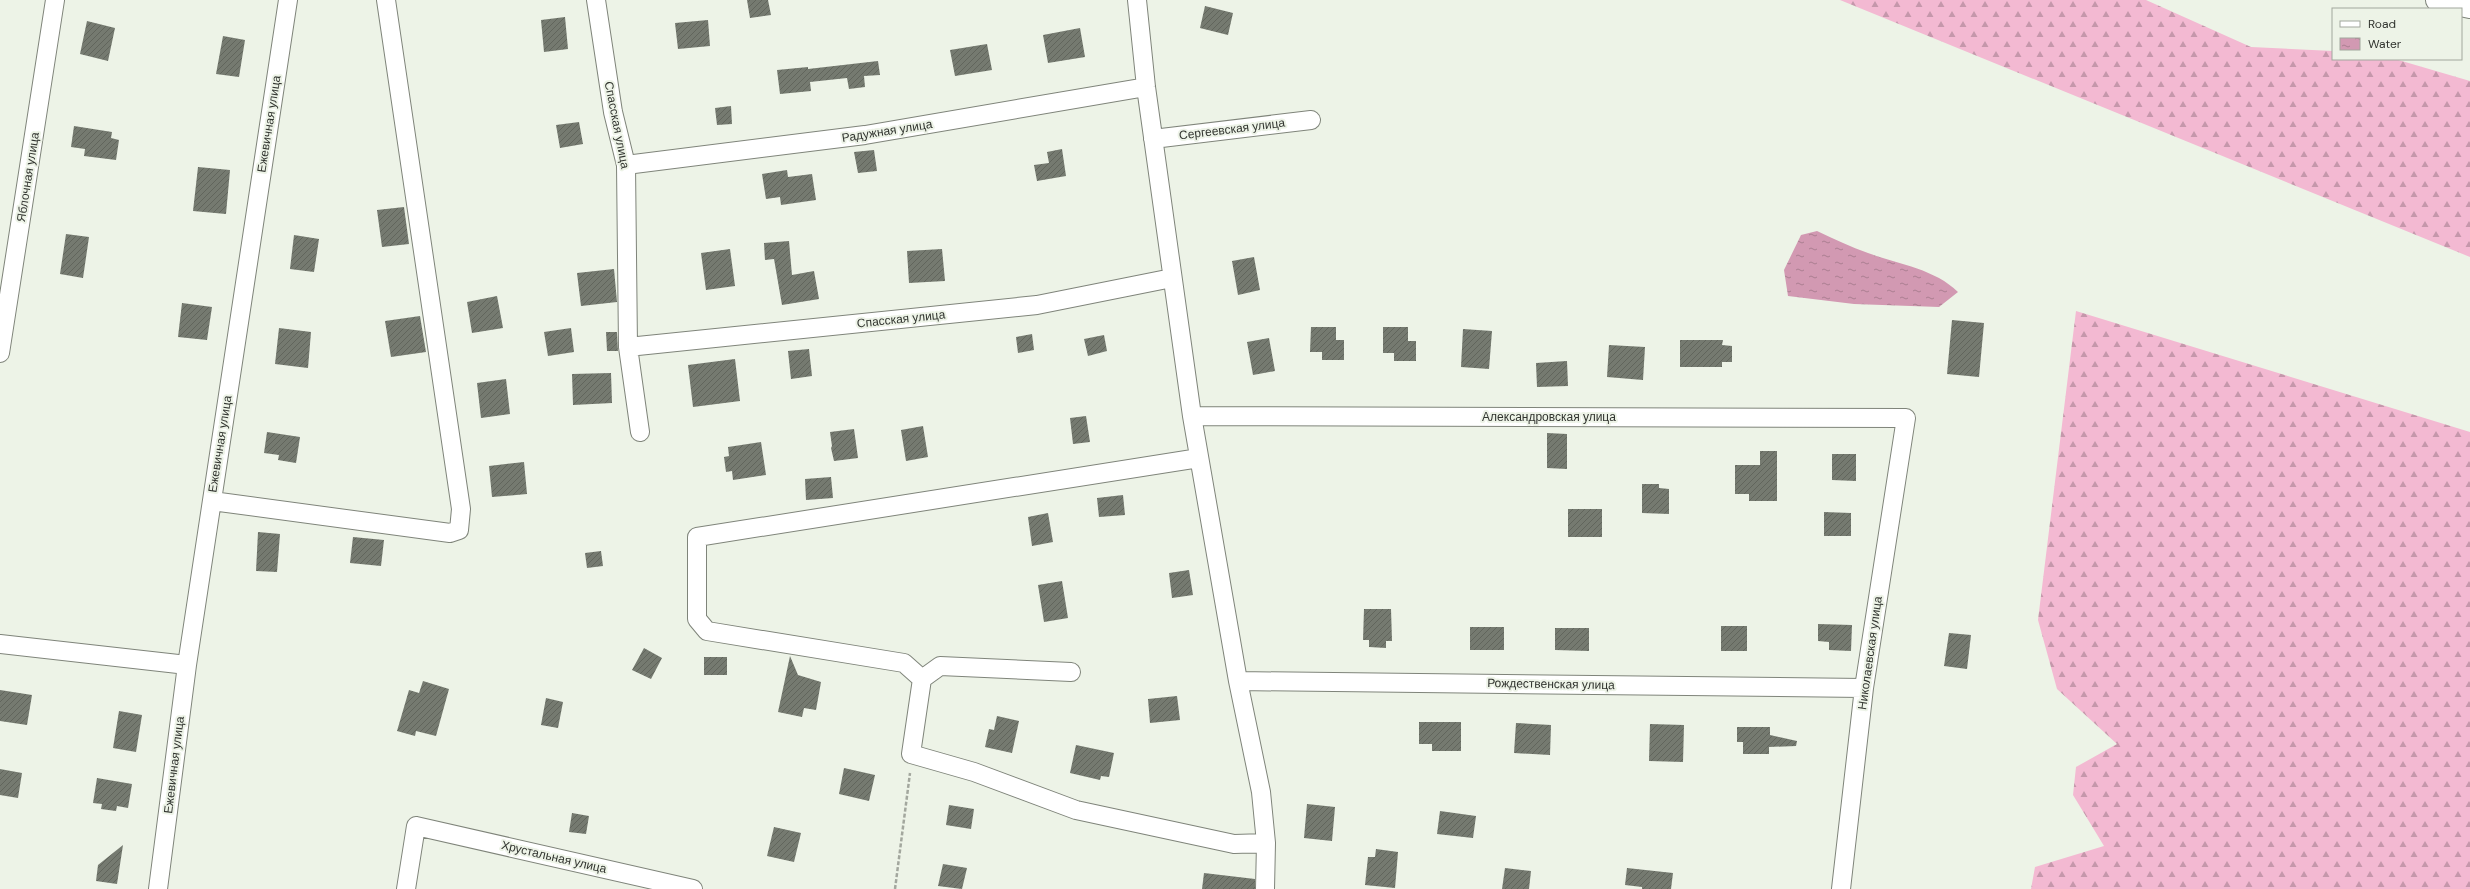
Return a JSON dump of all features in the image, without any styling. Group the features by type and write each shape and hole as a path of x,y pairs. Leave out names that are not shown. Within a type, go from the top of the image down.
{"highway":[{"path":"2438,0 2470,7"}],"street":[{"name":"Яблочная улица","path":"0,353 55,0"},
{"name":"Ежевичная улица","path":"158,889 187,665 288,0"},
{"path":"212,501 450,533 459,530 462,508 386,0"},
{"name":"Спасская улица","path":"596,0 613,112 626,165 628,347 640,432"},
{"path":"1137,0 1146,87 1192,416 1238,681 1261,792 1266,843 1265,889"},
{"name":"Радужная улица","path":"626,165 865,135 1146,87"},
{"name":"Сергеевская улица","path":"1153,139 1311,120"},
{"name":"Спасская улица","path":"628,347 1037,305 1172,278"},
{"name":"Александровская улица","path":"1192,416 1906,418"},
{"name":"Николаевская улица","path":"1841,889 1864,688 1906,418"},
{"path":"922,679 904,663 707,631 697,619 696,536 1200,458"},
{"path":"0,644 187,665"},
{"path":"1071,672 940,666 922,679 911,754 974,772 1076,810 1234,844 1266,843"},
{"name":"Рождественская улица","path":"1238,681 1864,688"},
{"name":"Хрустальная улица","path":"406,889 416,826 649,884 693,889"}],"path":[{"path":"895,889 909,791 911,754"}],"green space":[{"path":"1840,0 2146,0 2251,47 2332,51 2332,60 2398,60 2470,81 2470,257"},
{"path":"2076,311 2470,432 2470,889 2031,889 2035,867 2104,846 2073,795 2076,767 2117,744 2057,689 2038,620"}],"water":[{"path":"1817,231 1862,251 1927,272 1949,284 1958,292 1939,307 1854,304 1788,296 1784,270 1801,235"}],"building":[{"path":"747,0 768,0 771,15 750,18"},
{"path":"1205,6 1233,13 1228,35 1200,28"},
{"path":"565,17 568,49 544,52 541,20"},
{"path":"708,20 710,46 678,49 675,23"},
{"path":"87,21 115,28 108,61 80,54"},
{"path":"1080,28 1085,57 1048,63 1043,35"},
{"path":"223,36 245,40 239,77 216,74"},
{"path":"987,44 992,70 955,76 950,50"},
{"path":"878,61 880,75 864,76 865,87 849,89 847,78 810,82 811,91 780,94 777,70 808,67 808,69"},
{"path":"731,106 732,124 717,125 715,108"},
{"path":"579,122 583,144 560,148 556,125"},
{"path":"74,126 112,132 111,138 119,140 116,160 84,156 85,149 71,147"},
{"path":"1062,149 1066,176 1037,181 1034,165 1049,163 1047,152"},
{"path":"874,150 877,171 858,173 854,152"},
{"path":"198,167 230,170 226,214 193,211"},
{"path":"787,170 788,177 812,174 816,200 781,205 780,197 766,199 762,174"},
{"path":"404,207 409,244 382,247 377,210"},
{"path":"66,234 89,237 83,278 60,274"},
{"path":"294,235 319,239 314,272 290,269"},
{"path":"789,241 792,275 814,271 819,299 782,305 774,259 765,260 764,243"},
{"path":"730,249 735,286 706,290 701,253"},
{"path":"942,249 945,281 909,283 907,251"},
{"path":"1254,257 1260,290 1238,295 1232,261"},
{"path":"614,269 617,302 581,306 577,273"},
{"path":"497,296 503,328 472,333 467,302"},
{"path":"182,303 212,307 207,340 178,337"},
{"path":"420,316 426,352 391,357 385,321"},
{"path":"1952,320 1984,323 1979,377 1947,374"},
{"path":"1311,327 1336,327 1336,340 1344,340 1344,360 1322,360 1322,352 1310,352"},
{"path":"1383,327 1408,327 1408,341 1416,341 1416,361 1394,361 1394,353 1383,353"},
{"path":"279,328 311,332 308,368 275,364"},
{"path":"571,328 574,352 548,356 544,332"},
{"path":"1463,329 1492,331 1489,369 1461,367"},
{"path":"606,332 617,332 618,351 607,351"},
{"path":"1032,334 1034,350 1018,353 1016,337"},
{"path":"1104,335 1107,351 1088,356 1084,339"},
{"path":"1269,338 1275,371 1253,375 1247,342"},
{"path":"1680,340 1723,340 1722,345 1732,346 1732,362 1722,362 1722,367 1680,367"},
{"path":"1609,345 1645,347 1643,380 1607,377"},
{"path":"809,349 812,376 791,379 788,351"},
{"path":"735,359 740,401 693,407 688,365"},
{"path":"1567,361 1568,386 1537,387 1536,363"},
{"path":"611,373 612,403 573,405 572,374"},
{"path":"506,379 510,414 481,418 477,383"},
{"path":"1086,416 1090,442 1073,444 1070,418"},
{"path":"923,426 928,457 906,461 901,430"},
{"path":"854,429 858,458 834,461 830,432"},
{"path":"267,432 300,437 296,463 278,460 279,455 264,453"},
{"path":"1547,433 1567,434 1567,469 1547,468"},
{"path":"761,442 766,475 733,480 732,471 726,472 724,457 729,456 728,447"},
{"path":"1760,451 1777,451 1777,501 1749,501 1749,494 1735,494 1735,465 1760,465"},
{"path":"1832,454 1856,454 1856,481 1832,480"},
{"path":"524,462 527,494 492,497 489,466"},
{"path":"831,477 833,498 806,500 805,479"},
{"path":"1642,484 1659,484 1659,488 1669,489 1669,514 1642,513"},
{"path":"1123,495 1125,515 1099,517 1097,498"},
{"path":"1568,509 1602,509 1602,537 1568,537"},
{"path":"1824,512 1851,513 1851,536 1824,536"},
{"path":"1048,513 1053,542 1032,546 1028,517"},
{"path":"258,532 280,534 277,572 256,571"},
{"path":"353,537 384,540 381,566 350,563"},
{"path":"601,551 603,566 587,568 585,553"},
{"path":"1189,570 1193,595 1172,598 1169,573"},
{"path":"1062,581 1068,618 1044,622 1038,585"},
{"path":"1364,609 1391,609 1392,641 1386,641 1386,648 1369,647 1369,640 1363,640"},
{"path":"1818,624 1852,625 1851,651 1829,650 1829,642 1818,641"},
{"path":"1721,626 1747,626 1747,651 1721,651"},
{"path":"1470,627 1504,627 1504,650 1470,650"},
{"path":"1555,628 1589,628 1589,651 1555,650"},
{"path":"1949,633 1971,635 1967,669 1944,666"},
{"path":"644,648 662,658 651,679 632,670"},
{"path":"790,656 798,675 821,682 816,710 804,708 802,717 778,712"},
{"path":"704,657 727,657 727,675 704,675"},
{"path":"423,681 449,689 436,736 416,731 415,736 397,731 409,690 419,693"},
{"path":"0,690 32,695 27,725 0,721"},
{"path":"1177,696 1180,720 1150,723 1148,699"},
{"path":"546,698 563,702 558,728 541,725"},
{"path":"119,711 142,715 136,752 113,748"},
{"path":"997,716 1019,721 1012,753 985,747 989,729 994,730"},
{"path":"1419,722 1461,722 1461,751 1432,751 1432,744 1419,744"},
{"path":"1516,723 1551,725 1550,755 1514,753"},
{"path":"1650,724 1684,725 1683,762 1649,761"},
{"path":"1737,727 1770,727 1770,735 1797,741 1796,746 1769,747 1769,754 1743,754 1743,742 1737,742"},
{"path":"1076,745 1114,753 1109,777 1101,776 1100,780 1070,773"},
{"path":"844,768 875,775 869,801 839,794"},
{"path":"0,769 22,773 18,798 0,795"},
{"path":"97,778 132,784 128,808 117,806 116,811 101,809 102,804 93,803"},
{"path":"1307,804 1335,807 1332,841 1304,838"},
{"path":"949,805 974,809 971,829 946,825"},
{"path":"1440,811 1476,816 1473,838 1437,834"},
{"path":"572,813 589,816 586,834 569,832"},
{"path":"774,827 801,833 794,862 767,856"},
{"path":"123,845 117,884 96,881 98,865"},
{"path":"1376,849 1398,852 1395,888 1365,885 1368,857 1375,857"},
{"path":"943,864 967,868 962,889 938,886"},
{"path":"1505,868 1531,871 1529,889 1502,889"},
{"path":"1627,868 1673,873 1671,889 1642,889 1642,887 1625,885"},
{"path":"1204,873 1255,879 1255,889 1202,889"}]}
